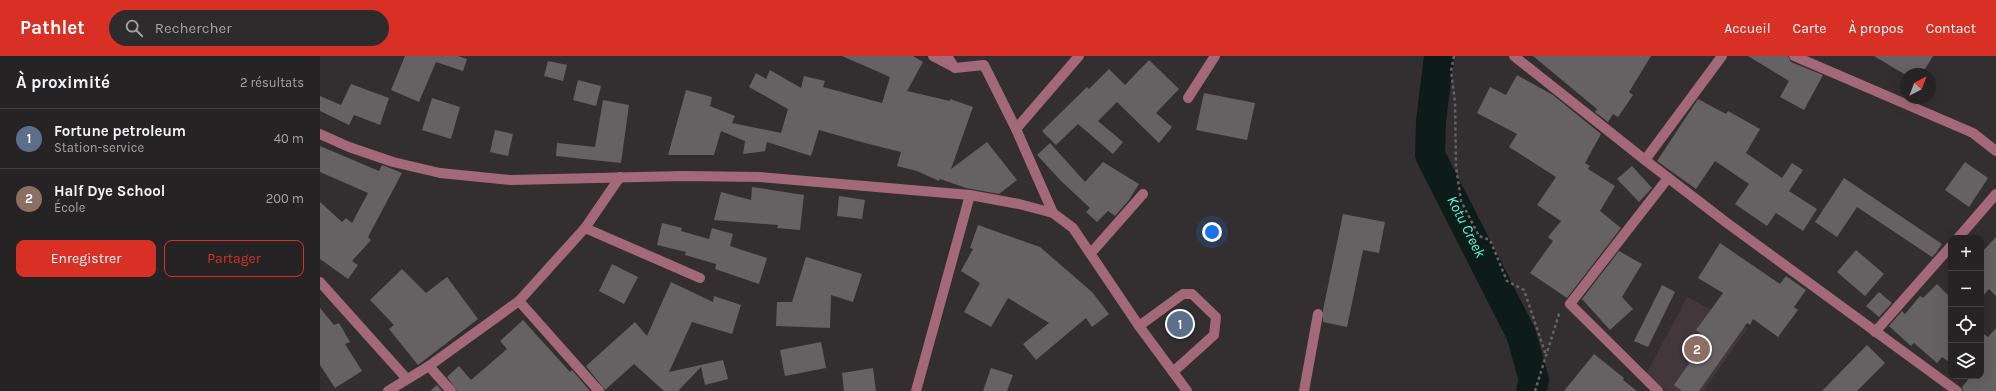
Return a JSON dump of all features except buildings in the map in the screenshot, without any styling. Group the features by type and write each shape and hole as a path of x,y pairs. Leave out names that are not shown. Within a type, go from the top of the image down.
{"street":[{"path":"933,56 955,68 983,60 1016,129 1053,213"},
{"path":"948,56 955,68"},
{"path":"1016,129 1078,56"},
{"path":"1188,98 1215,56"},
{"path":"1514,56 1668,178 1957,391"},
{"path":"1645,160 1722,56"},
{"path":"1794,56 1973,134 1996,151"},
{"path":"320,134 349,147 394,162 440,173 511,180 620,177 760,177 970,195 1019,204 1053,213 1073,228 1139,326 1186,391"},
{"path":"388,391 429,366 519,301 586,228 620,177"},
{"path":"1658,391 1570,304 1668,178"},
{"path":"1091,253 1143,194"},
{"path":"1961,235 1996,194"},
{"path":"916,391 970,195"},
{"path":"586,228 700,278"},
{"path":"1875,332 1948,249"},
{"path":"320,282 407,379"},
{"path":"1139,326 1183,294 1192,294 1216,317 1214,334 1173,372"},
{"path":"519,301 599,391"},
{"path":"1304,391 1318,314"},
{"path":"429,366 451,391"}],"path":[{"path":"1454,56 1451,71 1455,102 1456,166 1461,201 1479,236 1490,240 1508,281 1524,290 1546,355"},
{"path":"1535,391 1559,314 1570,304"}],"shaded area":[{"path":"1687,297 1748,328 1703,391 1667,391 1644,378"}],"waterway":[{"name":"Kotu Creek","path":"1439,56 1431,121 1430,155 1521,334 1534,380 1531,391"}],"place":[{"name":"Fortune petroleum","path":"1180,324"},
{"name":"Half Dye School","path":"1697,349"}]}
